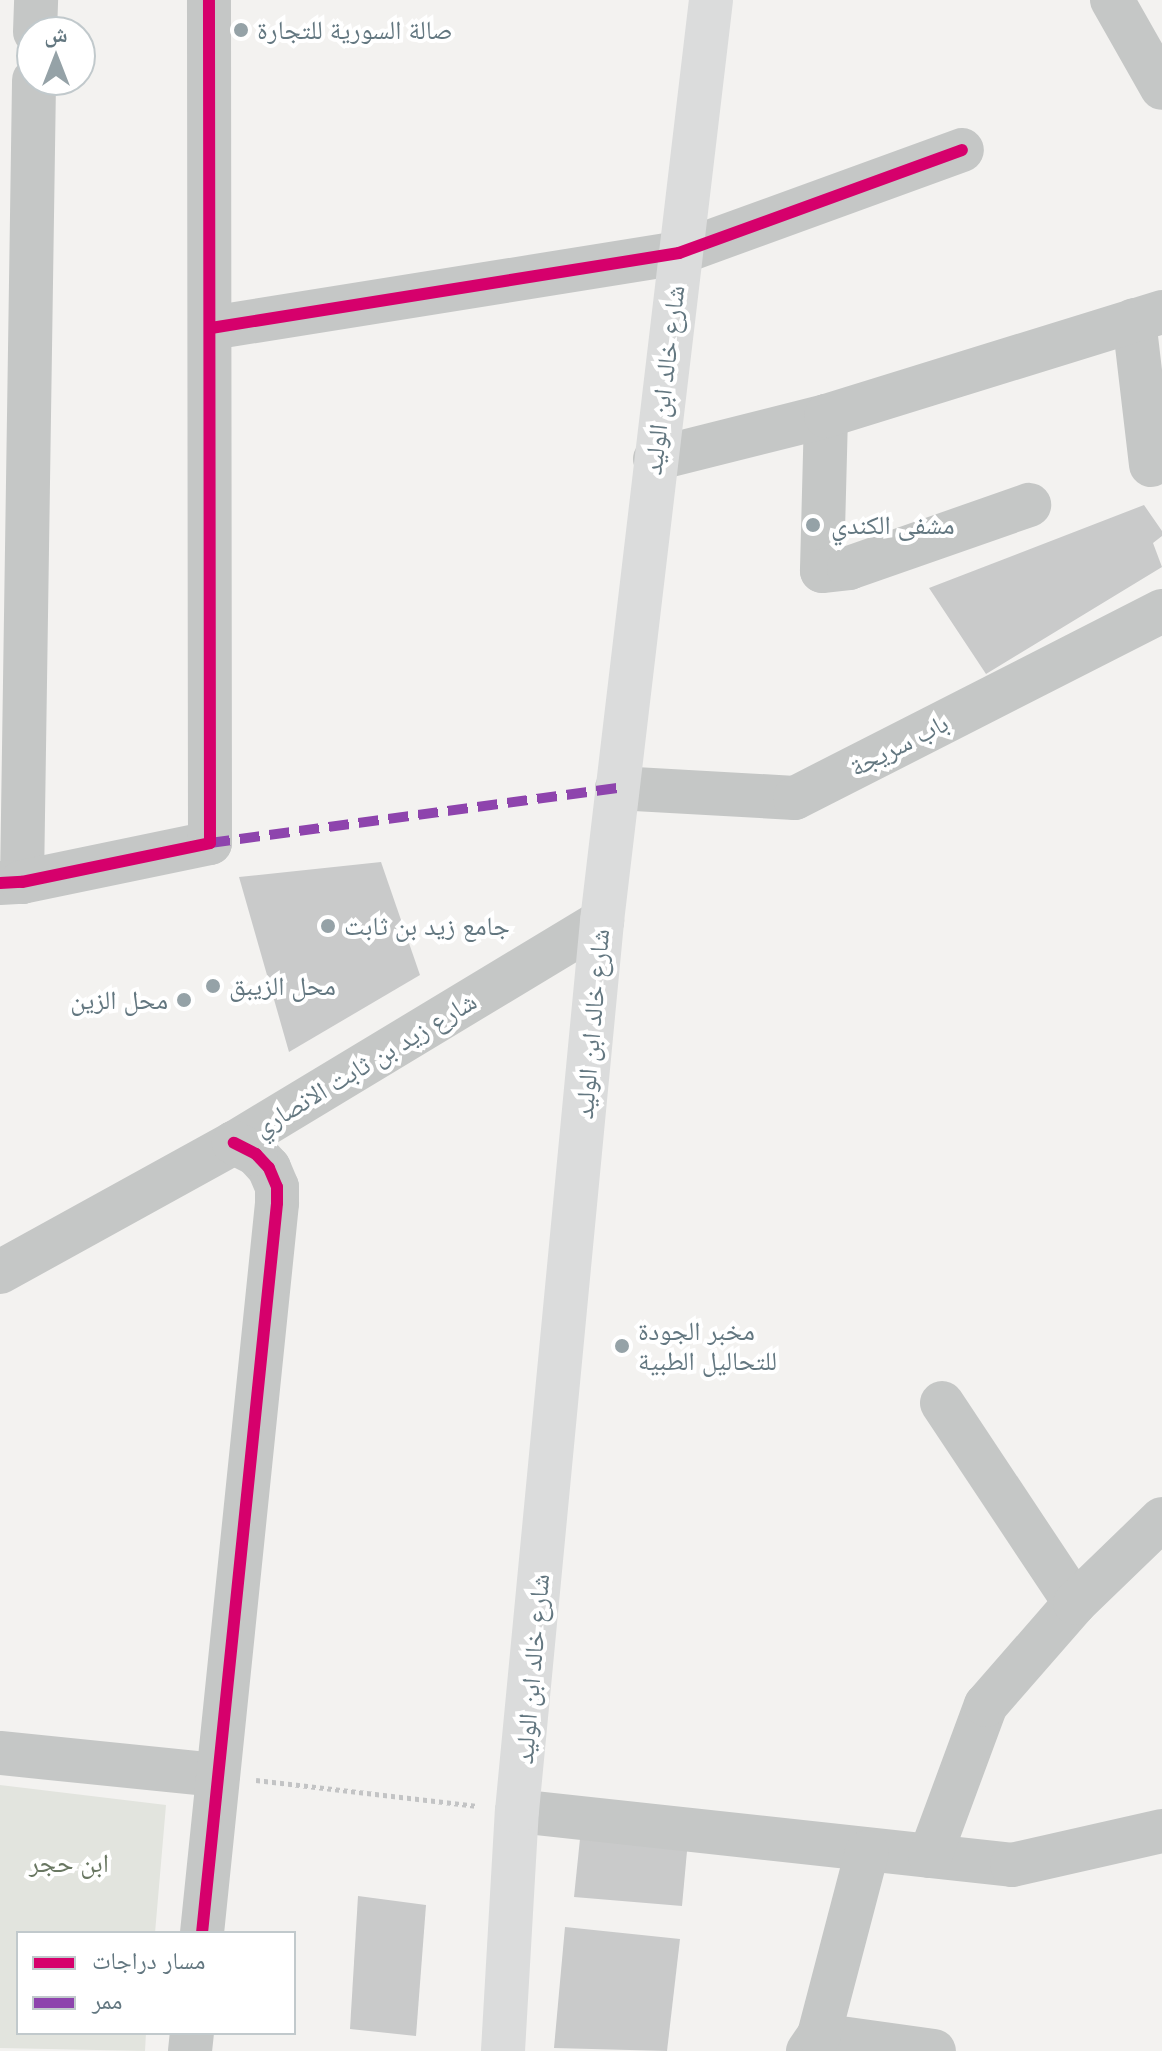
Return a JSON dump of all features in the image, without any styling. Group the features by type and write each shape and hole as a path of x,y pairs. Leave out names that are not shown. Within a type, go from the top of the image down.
{"main road":[{"name":"شارع خالد ابن الوليد","path":"503,2051 517,1811 602,921 707,1"}],"street":[{"path":"34,96 11,882 210,843 209,0"},
{"path":"1112,0 1162,88"},
{"path":"211,328 679,253 962,150"},
{"path":"655,459 826,416 1148,316 1151,465"},
{"path":"826,416 822,571 849,568 1029,505"},
{"name":"باب سريجة","path":"617,788 795,798 1162,611"},
{"name":"شارع زيد بن ثابت الانصاري","path":"0,1272 234,1143 602,921"},
{"path":"202,1931 277,1203 277,1187 269,1168 256,1154 234,1143"},
{"path":"942,1403 1075,1603"},
{"path":"930,1856 986,1705 1075,1603 1162,1519"},
{"path":"0,1753 218,1775"},
{"path":"517,1811 867,1852 1012,1865 1162,1831"},
{"path":"867,1852 813,2043 934,2051"}],"path":[{"path":"218,1775 517,1811"}],"green space":[{"name":"ابن حجر","path":"0,1785 166,1805 155,1931 16,1931 16,2035 146,2035 145,2051 0,2048"}],"building":[{"path":"1144,505 1162,531 1162,536 1153,543 1162,567 986,674 929,588"},
{"name":"جامع زيد بن ثابت","path":"381,862 420,975 289,1052 239,877"},
{"path":"581,1829 688,1840 682,1906 574,1897"},
{"path":"358,1896 426,1905 416,2036 350,2029"},
{"path":"565,1927 680,1939 667,2051 554,2048"}],"marked path":[{"path":"210,843 617,788"}],"cycle path":[{"path":"0,883 22,882 210,843 209,0"},
{"path":"211,328 679,253 962,150"},
{"path":"202,1931 277,1203 277,1187 269,1168 256,1154 234,1143"}],"place":[{"name":"صالة السورية للتجارة","path":"241,30"},
{"name":"مشفى الكندي","path":"813,525"},
{"name":"جامع زيد بن ثابت","path":"328,926"},
{"name":"محل الزيبق","path":"213,986"},
{"name":"محل الزين","path":"184,1000"},
{"name":"مخبر الجودة للتحاليل الطبية","path":"622,1346"}]}
